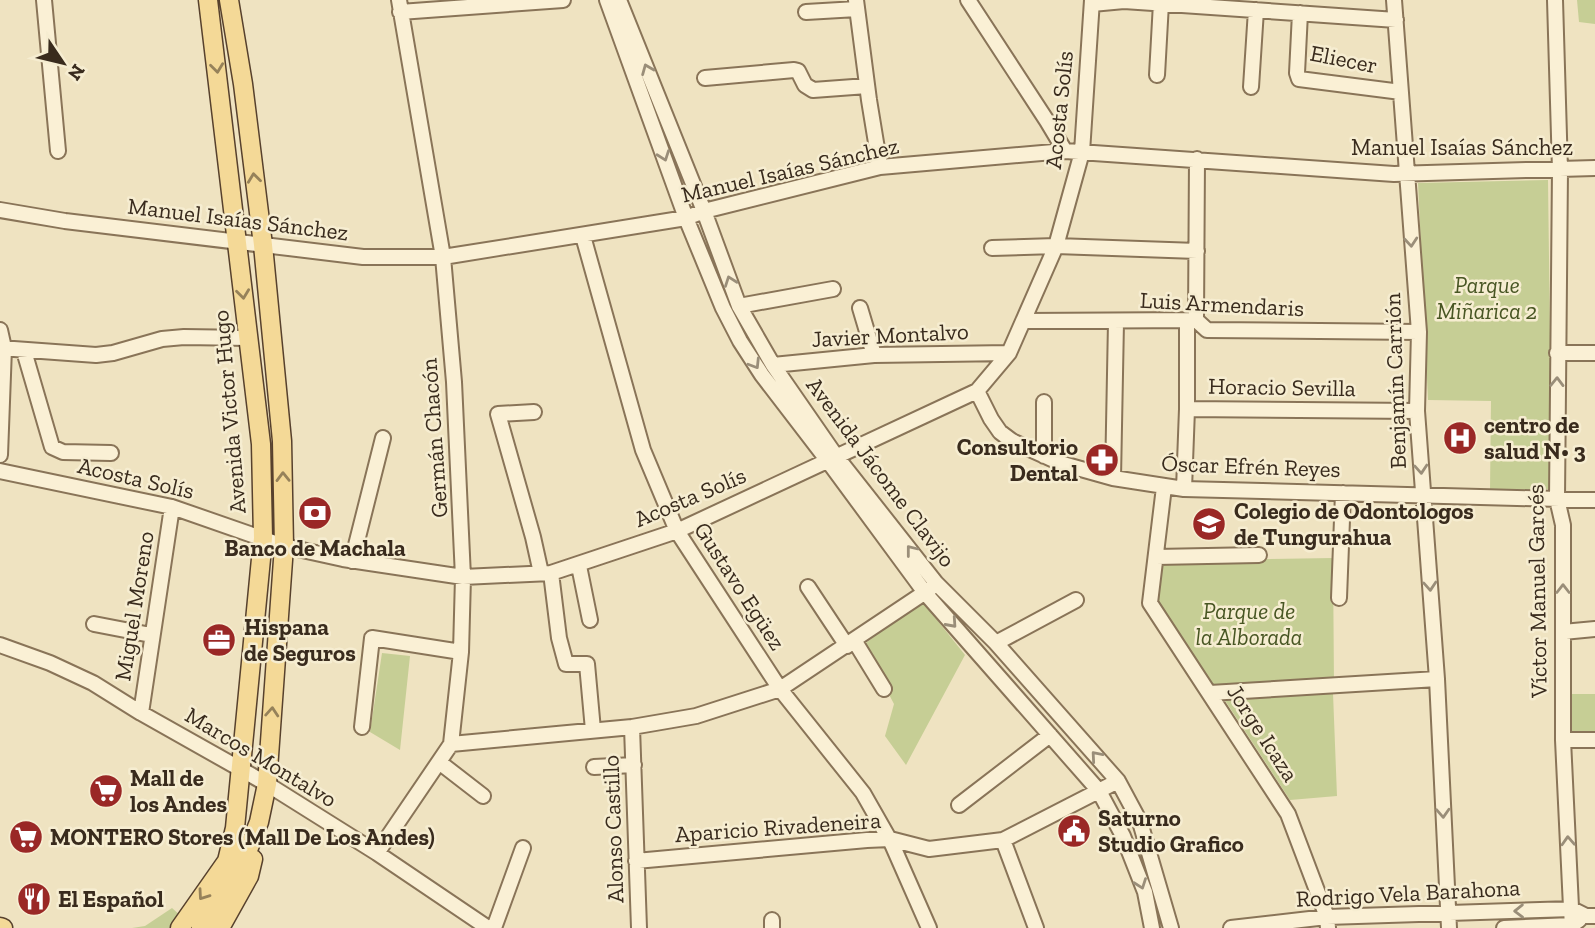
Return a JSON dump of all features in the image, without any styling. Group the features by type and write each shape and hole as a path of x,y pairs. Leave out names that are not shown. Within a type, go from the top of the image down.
{"main road":[{"name":"Avenida Victor Hugo","path":"208,0 261,444 263,538 235,828 223,892"},
{"name":"Avenida Victor Hugo","path":"220,928 248,876 267,784 284,545 282,441 263,245 243,84 229,0"},
{"name":"Avenida Victor Hugo","path":"201,928 237,872 257,828"},
{"name":"Avenida Victor Hugo","path":"180,928 227,861"}],"street":[{"path":"44,0 58,151"},
{"path":"400,6 563,0"},
{"name":"Avenida Jácome Clavijo","path":"607,0 686,218 723,308 740,341 761,376 832,458 931,589 1099,791 1124,836 1144,892 1152,928"},
{"name":"Avenida Jácome Clavijo","path":"619,0 739,306 832,458"},
{"path":"968,0 1065,151"},
{"name":"Benjamín Carrión","path":"1394,0 1419,332 1417,411 1437,679 1449,928"},
{"name":"Víctor Manuel Garcés","path":"1555,0 1560,170 1557,499 1563,525 1563,740 1572,926"},
{"path":"1092,2 1124,1 1396,20"},
{"name":"Acosta Solís","path":"0,471 172,507 284,545 352,561 463,577 546,573 579,566 677,531 977,391 1009,353 1056,246 1082,152 1092,2"},
{"path":"1157,75 1161,4"},
{"path":"806,12 856,5 880,167"},
{"name":"Germán Chacón","path":"377,853 451,744 461,652 463,577 454,382 443,257 400,6"},
{"path":"1251,87 1256,10"},
{"name":"Eliecer","path":"1300,13 1299,79 1401,92"},
{"path":"705,78 794,70 798,71 806,85 813,90 867,86"},
{"name":"Manuel Isaías Sánchez","path":"0,210 65,221 363,257 443,257 686,218 704,211 880,167 1065,151 1406,174 1595,168"},
{"path":"1184,489 1191,320 1197,251 1198,159"},
{"name":"Gustavo Egüez","path":"583,236 643,450 677,531 780,689 863,793 890,839 929,928"},
{"path":"992,247 1056,246 1197,251"},
{"path":"739,306 833,289"},
{"path":"860,308 873,355"},
{"name":"Luis Armendaris","path":"1024,321 1191,320 1207,330 1419,332"},
{"path":"1113,478 1116,322"},
{"path":"0,330 0,455"},
{"path":"2,348 96,355 113,354 173,338 249,338"},
{"path":"24,351 52,447 63,453 110,453"},
{"name":"Javier Montalvo","path":"773,365 873,355 1009,353"},
{"path":"1558,353 1595,354"},
{"name":"Óscar Efrén Reyes","path":"977,391 1000,432 1012,441 1044,456 1113,478 1164,487 1595,500"},
{"path":"1044,401 1044,456"},
{"name":"Horacio Sevilla","path":"1188,409 1417,411"},
{"path":"534,411 498,414 546,573 566,664 587,664 593,730"},
{"path":"352,561 383,438"},
{"name":"Jorge Icaza","path":"1164,487 1150,603 1288,814 1328,923"},
{"path":"1339,598 1343,493"},
{"name":"Miguel Moreno","path":"141,713 172,507"},
{"path":"1156,556 1259,555"},
{"path":"579,566 590,620"},
{"path":"808,587 884,689"},
{"path":"451,744 632,727 696,716 780,689 931,589"},
{"name":"Avenida Jácome Clavijo","path":"931,589 996,643 1118,781 1140,822 1171,928"},
{"path":"996,643 1076,600"},
{"path":"94,624 151,635"},
{"path":"1563,632 1595,629"},
{"path":"362,727 372,638 461,652"},
{"name":"Marcos Montalvo","path":"0,645 93,682 141,713 267,784 377,853 488,928"},
{"path":"1210,693 1437,679"},
{"name":"Alonso Castillo","path":"632,727 639,928"},
{"path":"959,805 1050,735"},
{"path":"1563,740 1595,740"},
{"path":"439,762 483,796"},
{"path":"594,767 634,765"},
{"name":"Aparicio Rivadeneira","path":"636,861 890,839 929,849 1003,840 1118,781"},
{"path":"1003,840 1036,928"},
{"path":"494,928 523,849"},
{"name":"Rodrigo Vela Barahona","path":"1231,928 1328,923 1448,912 1572,909 1590,916"},
{"name":"Rodrigo Vela Barahona","path":"1504,928 1572,926 1590,916"}],"green space":[{"path":"1577,0 1595,0 1595,24 1579,22"},
{"name":"Parque Miñarica 2","path":"1548,180 1552,489 1490,491 1491,401 1428,400 1418,183"},
{"name":"Parque de la Alborada","path":"1333,558 1334,686 1214,688 1157,601 1160,561"},
{"path":"922,601 965,655 906,765 885,736 894,704 863,645"},
{"path":"382,653 410,656 400,750 370,732"},
{"path":"1333,693 1337,796 1290,800 1224,699"},
{"path":"1564,694 1595,694 1595,738 1564,739"},
{"path":"172,908 182,917 171,928 132,928 145,926"}],"place":[{"name":"centro de salud N• 3","path":"1460,438"},
{"name":"Consultorio Dental","path":"1102,460"},
{"name":"Banco de Machala","path":"315,513"},
{"name":"Colegio de Odontologos de Tungurahua","path":"1209,524"},
{"name":"Hispana de Seguros","path":"219,640"},
{"name":"Mall de los Andes","path":"106,791"},
{"name":"Saturno Studio Grafico","path":"1074,831"},
{"name":"MONTERO Stores (Mall De Los Andes)","path":"26,837"},
{"name":"El Español","path":"34,899"}]}
